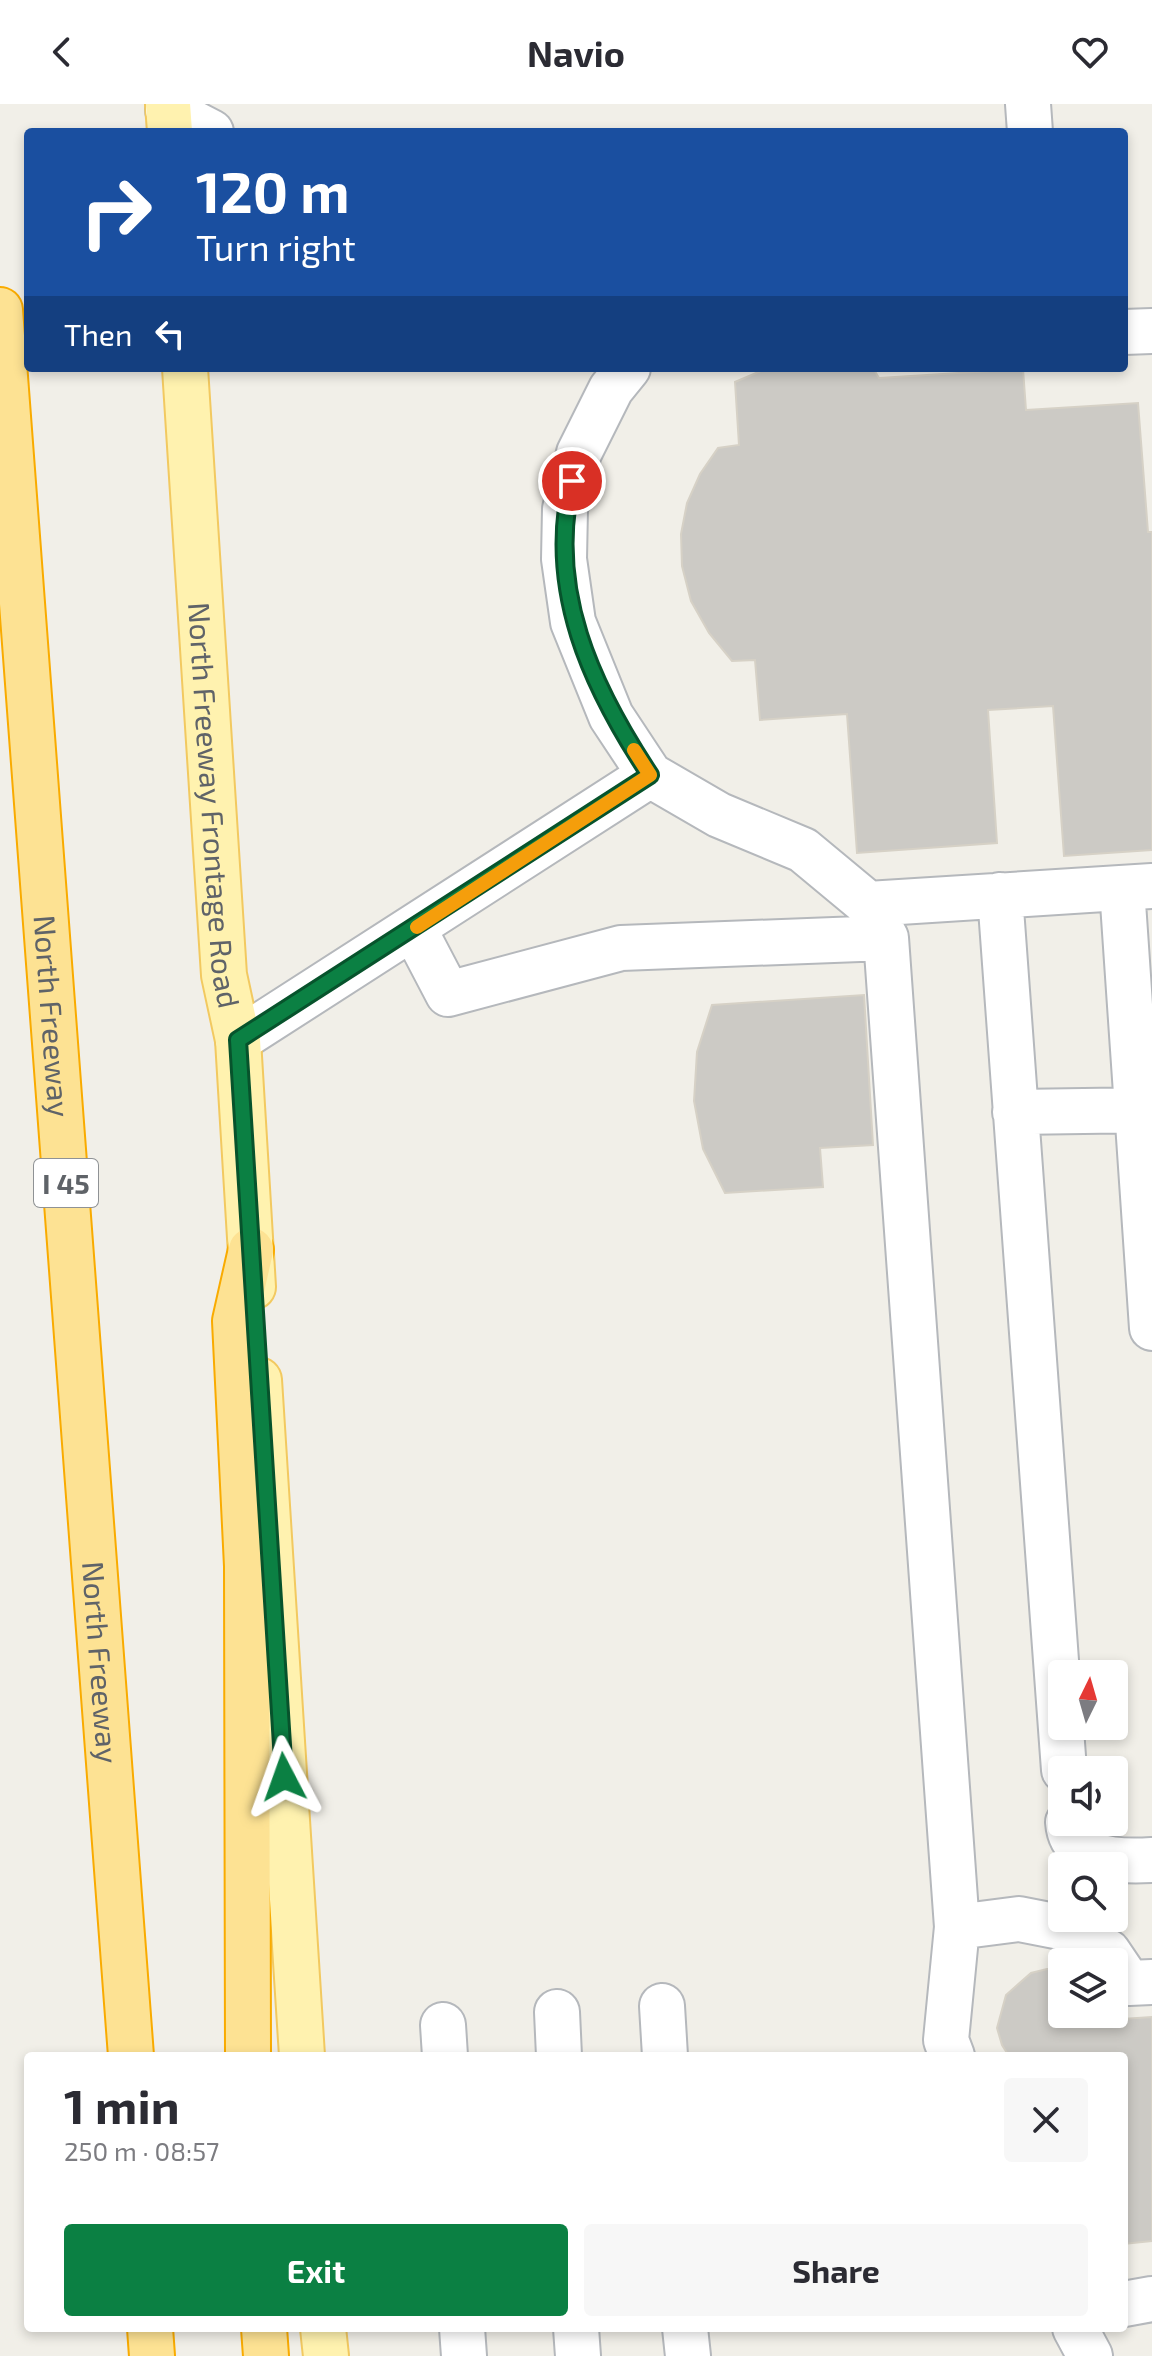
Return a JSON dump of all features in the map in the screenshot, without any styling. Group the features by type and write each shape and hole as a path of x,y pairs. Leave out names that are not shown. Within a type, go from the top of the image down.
{"highway":[{"name":"North Freeway","path":"0,310 131,2052"},
{"path":"248,2052 247,1566 235,1321 251,1250"},
{"path":"150,2332 152,2356"},
{"path":"264,2332 266,2356"}],"main road":[{"name":"North Freeway Frontage Road","path":"185,372 224,975 238,1040 302,2052"},
{"path":"323,2332 326,2356"}],"lane":[{"path":"1028,104 1030,128"},
{"path":"168,115 201,128"},
{"path":"1128,332 1152,331"},
{"path":"625,372 611,389 579,453 565,509 564,559 573,622 611,716 650,775 719,815 803,850 877,921 957,1927 946,2040 950,2052"},
{"path":"238,1040 650,775"},
{"path":"414,929 448,994 621,948 877,921 1000,895 1137,887 1152,1328"},
{"path":"1000,895 1063,1756"},
{"path":"1015,1112 1145,1111"},
{"path":"1069,1836 1086,1853 1131,1861 1152,1860"},
{"path":"957,1927 1019,1919 1065,1928 1108,1952 1129,1983 1152,1982"},
{"path":"662,2006 665,2052"},
{"path":"557,2012 559,2052"},
{"path":"1128,2303 1152,2299"},
{"path":"462,2332 464,2356"},
{"path":"576,2332 578,2356"},
{"path":"685,2332 688,2356"},
{"path":"1077,2332 1090,2356"}],"building":[{"path":"759,372 875,372 879,378 1023,372 1026,410 1138,403 1148,532 1152,532 1152,850 1064,856 1053,706 988,710 997,843 857,853 847,714 760,720 755,660 732,661 709,633 691,601 682,566 681,534 687,503 700,474 718,448 739,445 735,382"},
{"path":"864,995 873,1145 820,1148 823,1187 725,1193 703,1149 694,1101 697,1052 712,1005"},
{"path":"1048,1969 1048,2028 1128,2028 1128,2019 1152,2017 1152,2241 1128,2244 1128,2052 1006,2052 997,2028 1006,1995 1031,1973"}],"slow traffic":[{"path":"417,927 650,775 634,750"}],"route":[{"path":"284,1777 238,1040 650,775 611,716 573,622 564,559 565,509 572,481"}]}
